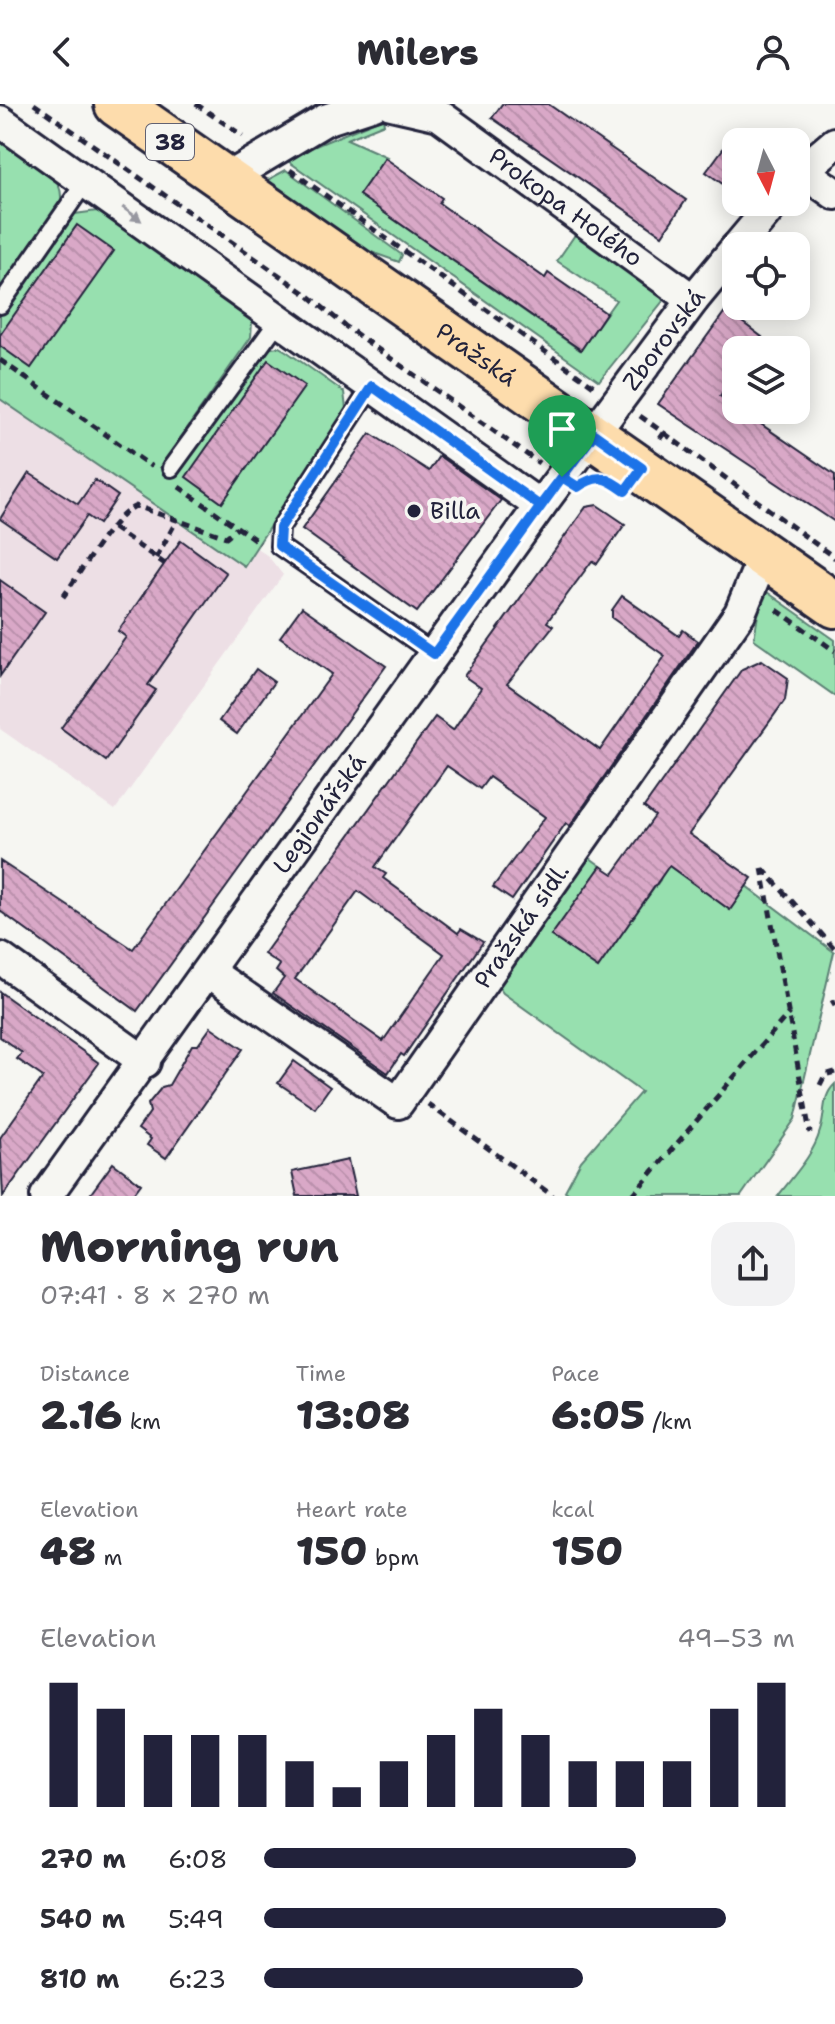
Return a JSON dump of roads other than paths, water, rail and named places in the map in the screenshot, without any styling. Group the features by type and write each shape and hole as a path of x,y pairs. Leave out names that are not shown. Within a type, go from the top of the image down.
{"main road":[{"name":"Pražská","path":"117,104 223,181 653,451 758,571 835,605"}],"street":[{"path":"223,181 325,120 374,104"},
{"name":"Prokopa Holého","path":"391,104 439,115 693,300"},
{"path":"0,121 540,506"},
{"path":"810,164 835,143"},
{"path":"810,179 835,194"},
{"name":"Zborovská","path":"750,232 763,216"},
{"name":"Zborovská","path":"606,419 722,265"},
{"name":"Legionářská","path":"46,1196 145,1062 540,506 606,419"},
{"name":"Pražská sídl.","path":"209,972 398,1103 740,613 758,571"},
{"path":"0,958 145,1062"}],"lane":[{"path":"0,305 86,181"},
{"path":"168,472 279,320"},
{"path":"372,386 280,528 279,546 434,654"}],"place":[{"name":"Billa","path":"414,511"}]}
